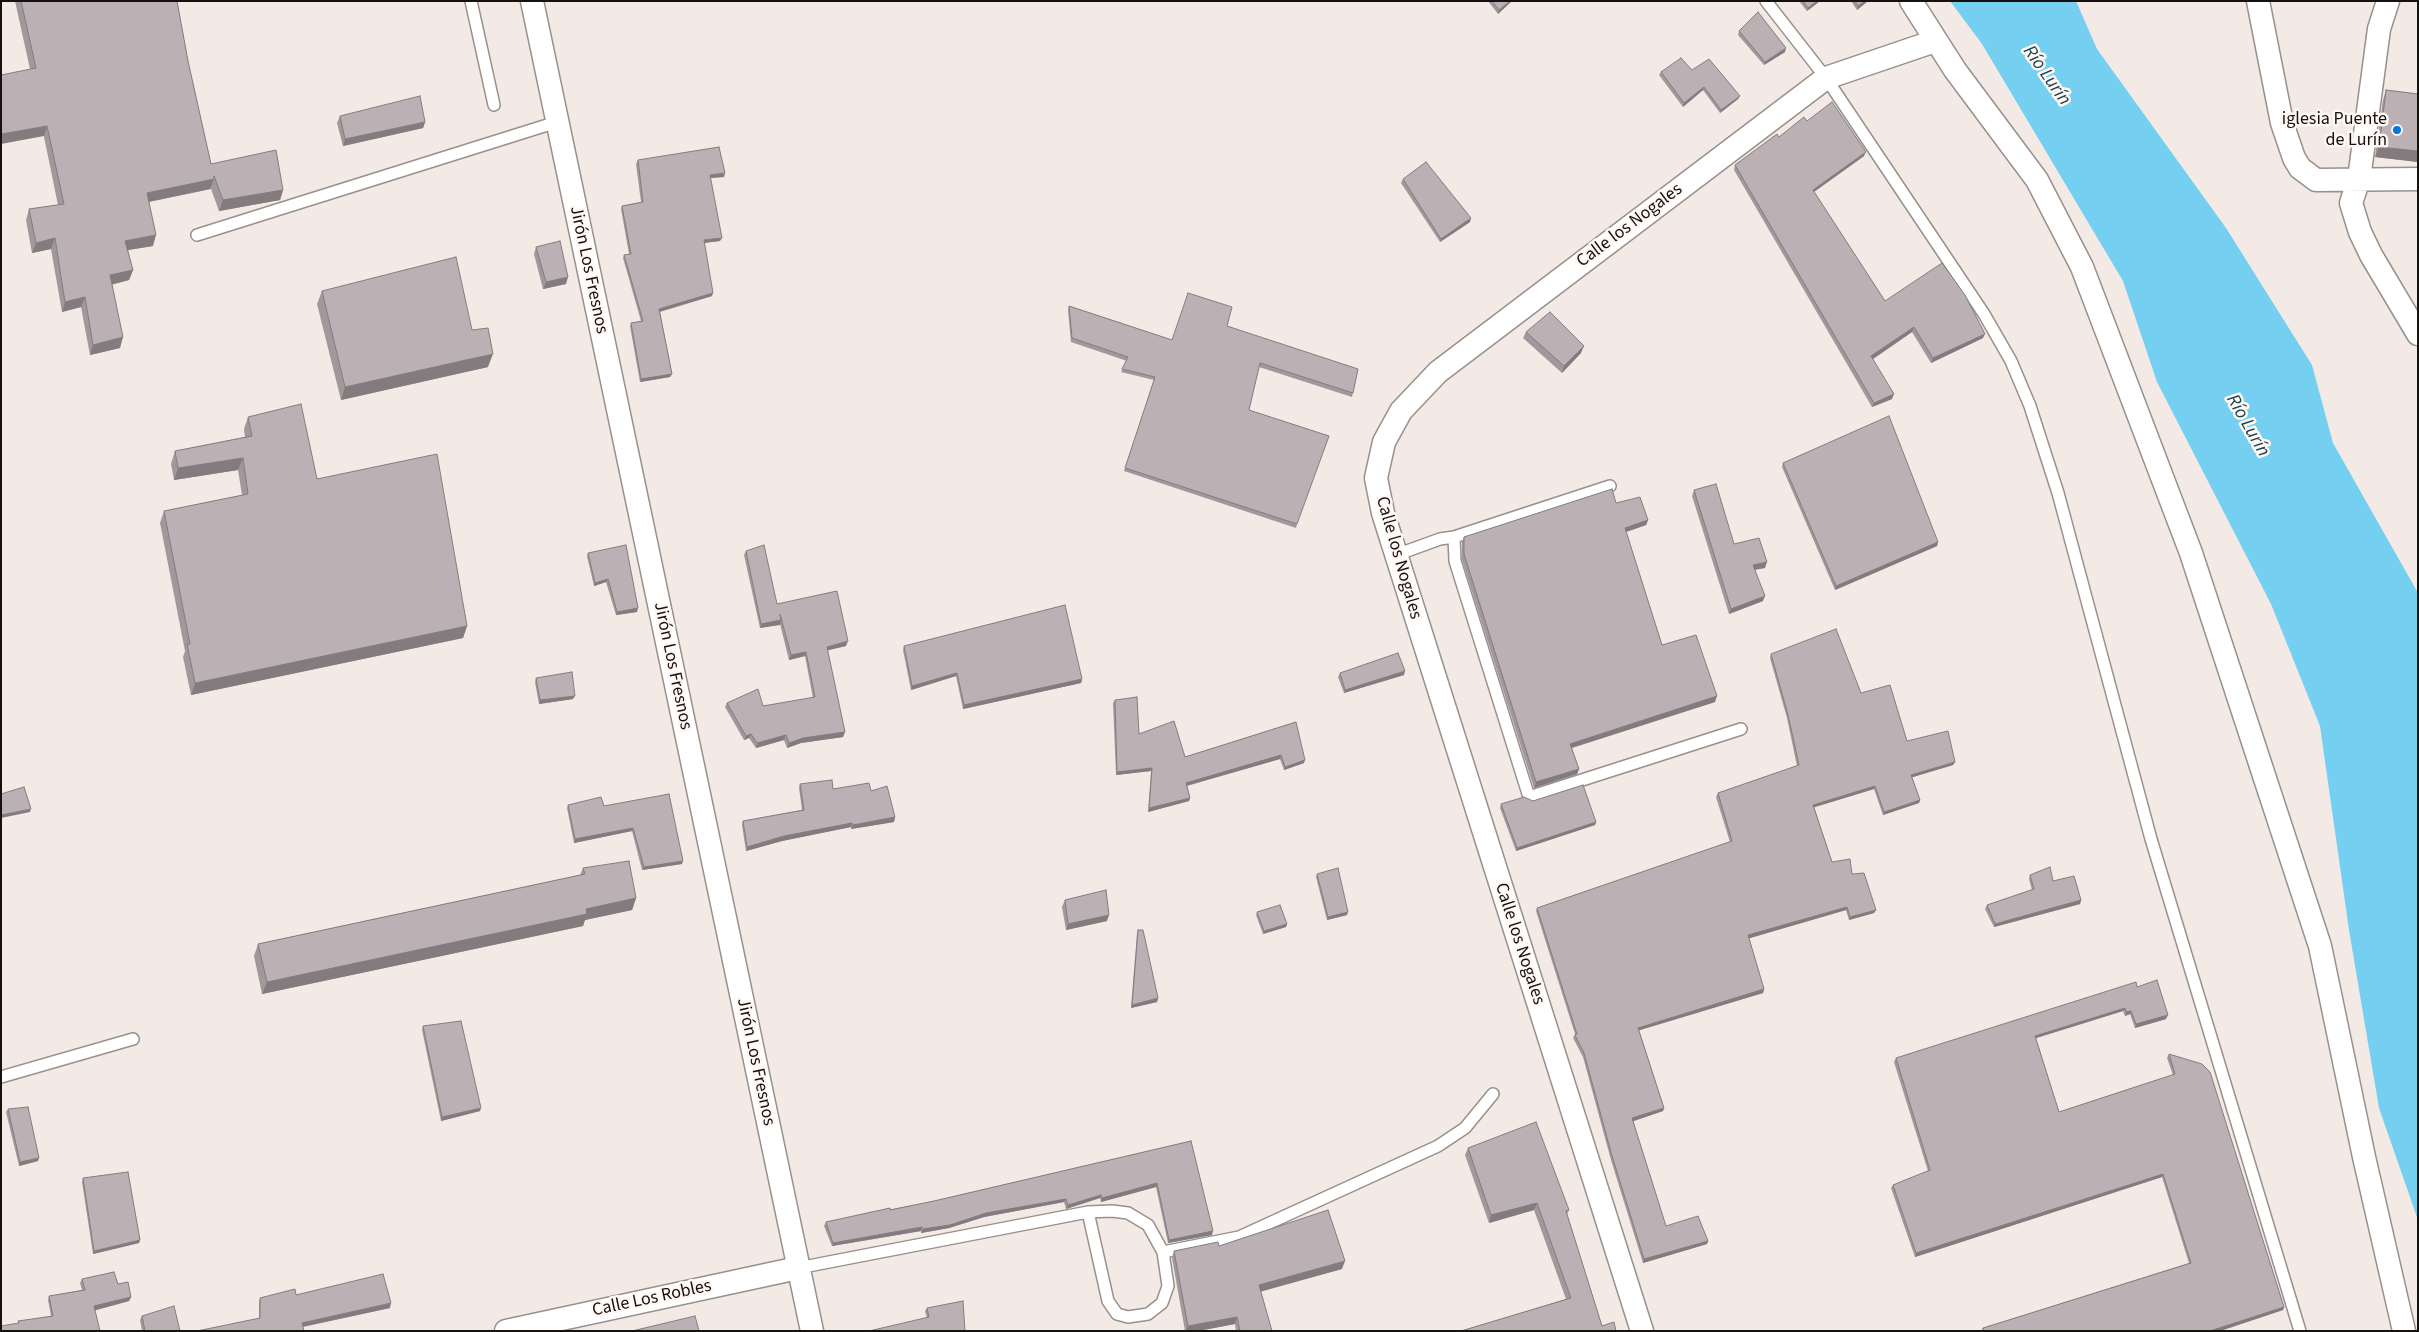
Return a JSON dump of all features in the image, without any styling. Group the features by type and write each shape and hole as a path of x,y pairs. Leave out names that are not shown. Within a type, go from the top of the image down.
{"street":[{"name":"Jirón Los Fresnos","path":"532,1 812,1331"},
{"path":"1911,1 1935,40 2037,180 2082,267 2191,553 2320,946 2364,1157 2404,1331"},
{"path":"2258,1 2282,124 2294,158 2306,175 2316,180 2418,179"},
{"path":"2388,1 2379,29 2359,179 2351,203 2360,232 2371,255 2418,334"},
{"name":"Calle los Nogales","path":"1642,1331 1383,514 1376,478 1384,442 1400,411 1438,372 1826,78 1935,40"},
{"name":"Calle Los Robles","path":"506,1331 798,1268"}],"lane":[{"path":"471,1 494,105"},
{"path":"1766,1 1826,78 1984,314 2011,361 2030,406 2058,493 2151,839 2300,1331"},
{"path":"196,235 557,122"},
{"path":"1396,555 1440,538 1454,537 1610,486"},
{"path":"1454,537 1455,561 1529,797 1741,729"},
{"path":"1,1077 133,1039"},
{"path":"1163,1252 1240,1237 1438,1146 1464,1128 1493,1094"},
{"path":"798,1268 1088,1212 1112,1211 1128,1213 1148,1225 1163,1252 1168,1286 1162,1303 1148,1314 1128,1317 1117,1314 1108,1301 1088,1212"}],"water":[{"name":"Río Lurín","path":"1950,1 2076,1 2097,49 2226,228 2312,365 2333,443 2418,593 2418,1220 2379,1108 2349,930 2320,726 2271,604 2157,382 2123,281 1982,44"}],"building":[{"path":"21,1 177,1 211,164 276,150 283,190 223,200 214,176 214,179 147,193 156,235 125,241 133,270 110,275 123,337 93,345 85,297 65,302 55,238 36,243 29,209 64,204 47,126 1,134 1,75 36,68"},
{"path":"1492,1 1510,1 1499,10"},
{"path":"1803,1 1817,1 1808,8"},
{"path":"1855,1 1865,1 1858,6"},
{"path":"1758,12 1786,48 1765,62 1739,31"},
{"path":"1681,58 1692,70 1709,59 1740,96 1721,110 1704,87 1684,103 1661,72"},
{"name":"iglesia Puente de Lurín","path":"2386,90 2418,94 2418,151 2379,147"},
{"path":"420,96 425,122 345,139 340,116"},
{"path":"1832,102 1866,152 1813,190 1885,301 1942,263 1965,295 1985,334 1933,358 1914,327 1871,356 1894,394 1874,403 1735,165 1777,134 1779,137 1804,117 1807,121"},
{"path":"719,147 725,173 710,175 722,238 704,240 713,293 659,309 672,374 641,379 631,323 643,321 624,255 631,254 622,206 643,202 638,160"},
{"path":"1426,162 1471,218 1441,239 1403,179"},
{"path":"560,241 568,277 546,282 536,247"},
{"path":"456,257 472,330 488,328 493,354 345,387 322,291"},
{"path":"1188,293 1232,307 1227,326 1358,369 1353,393 1260,363 1249,410 1329,436 1297,524 1125,468 1155,377 1122,369 1128,357 1072,338 1069,306 1172,340"},
{"path":"1550,312 1584,346 1564,366 1526,332"},
{"path":"301,404 317,479 437,454 467,626 195,683 187,644 190,644 164,511 248,494 243,458 178,468 175,451 252,436 248,417"},
{"path":"1889,416 1938,542 1836,586 1783,463"},
{"path":"1716,484 1734,544 1759,538 1767,562 1753,565 1765,596 1731,609 1694,490"},
{"path":"1612,489 1616,503 1640,497 1648,520 1625,528 1662,645 1696,635 1717,696 1570,744 1579,769 1536,782 1464,554 1464,537"},
{"path":"626,545 638,608 617,612 608,579 595,583 588,553"},
{"path":"764,545 777,604 837,591 848,641 827,647 845,732 803,738 789,743 786,735 757,743 751,734 746,736 727,703 758,689 763,706 815,697 806,652 791,655 780,614 781,620 761,624 746,551"},
{"path":"1065,605 1082,679 964,705 957,673 912,686 904,646"},
{"path":"1836,629 1861,693 1890,685 1907,741 1948,731 1955,762 1911,775 1920,800 1884,812 1875,786 1813,805 1832,862 1850,859 1852,874 1864,873 1876,910 1850,917 1847,907 1748,935 1764,989 1638,1028 1664,1108 1632,1118 1666,1226 1698,1216 1708,1241 1644,1259 1612,1156 1584,1053 1575,1035 1577,1034 1537,908 1732,841 1718,793 1799,765 1788,715 1771,654"},
{"path":"1398,653 1405,671 1345,690 1340,673"},
{"path":"572,672 575,696 540,700 536,678"},
{"path":"1137,697 1139,734 1174,721 1185,757 1296,722 1305,760 1285,767 1281,755 1186,783 1190,798 1149,808 1152,768 1117,772 1115,700"},
{"path":"832,780 833,789 869,783 871,791 887,786 895,817 784,836 747,847 743,821 804,810 800,784"},
{"path":"1583,785 1596,822 1517,848 1501,804 1524,797 1533,801"},
{"path":"24,787 31,809 1,815 1,794"},
{"path":"669,794 683,861 644,867 633,828 575,839 568,805 601,797 604,806"},
{"path":"629,861 636,898 586,909 587,914 267,982 258,944 585,874 583,868"},
{"path":"2050,867 2053,881 2074,876 2081,900 1995,924 1987,905 2034,889 2030,875"},
{"path":"1338,868 1348,912 1328,917 1317,874"},
{"path":"1106,890 1109,915 1068,924 1065,900"},
{"path":"1280,905 1287,924 1264,931 1257,912"},
{"path":"1138,930 1143,930 1158,998 1132,1005"},
{"path":"2157,980 2168,1015 2136,1024 2131,1011 2126,1012 2125,1008 2035,1036 2059,1112 2175,1074 2169,1054 2202,1064 2210,1072 2284,1307 2210,1331 1984,1331 1983,1328 2191,1263 2163,1174 1916,1253 1893,1185 1930,1170 1896,1058 2136,982 2137,987"},
{"path":"461,1021 481,1108 442,1117 423,1026"},
{"path":"28,1107 39,1158 20,1162 8,1109"},
{"path":"1536,1122 1569,1210 1566,1211 1602,1326 1614,1322 1616,1331 1461,1331 1571,1298 1537,1203 1491,1215 1468,1148"},
{"path":"1191,1141 1213,1231 1169,1240 1157,1183 1102,1198 1101,1195 1068,1205 1066,1199 986,1213 950,1225 923,1229 922,1227 833,1243 826,1222 890,1208 890,1210 934,1201"},
{"path":"128,1172 140,1240 94,1251 83,1178"},
{"path":"1328,1210 1345,1261 1259,1285 1272,1331 1240,1331 1237,1317 1188,1326 1174,1251 1218,1242 1219,1246"},
{"path":"114,1272 118,1284 128,1282 131,1297 94,1306 100,1331 1,1331 1,1326 19,1323 18,1321 53,1316 49,1296 85,1290 82,1279"},
{"path":"383,1274 391,1303 302,1323 304,1331 197,1331 260,1318 260,1298 295,1289 296,1295"},
{"path":"963,1301 965,1331 869,1331 929,1317 927,1308"},
{"path":"174,1306 180,1331 145,1331 142,1316"},
{"path":"695,1316 699,1331 632,1331"}],"place":[{"name":"iglesia Puente de Lurín","path":"2397,130"}]}
